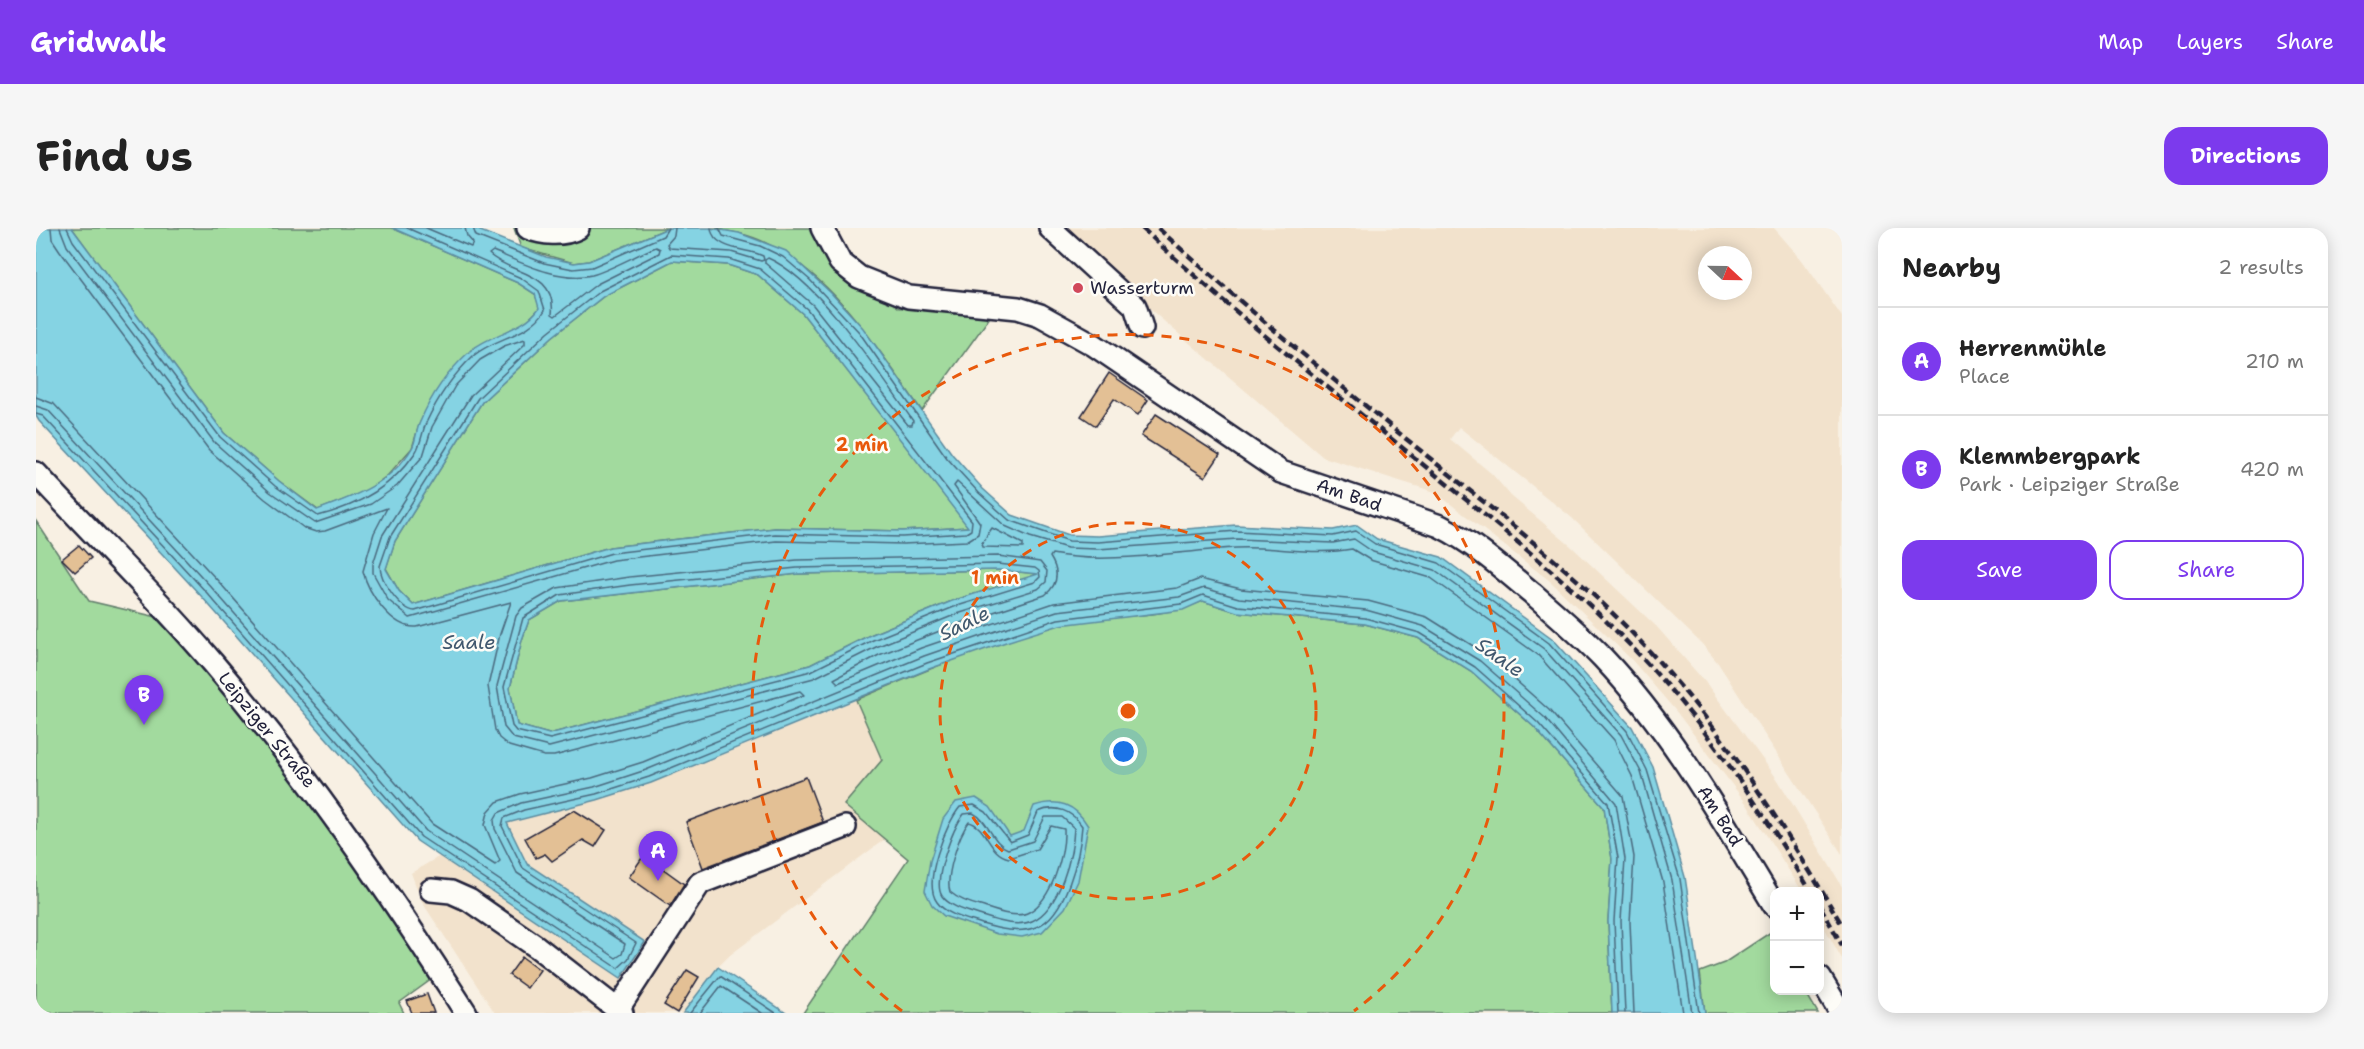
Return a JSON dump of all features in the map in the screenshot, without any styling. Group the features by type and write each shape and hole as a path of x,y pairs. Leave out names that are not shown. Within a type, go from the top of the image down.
{"street":[{"path":"528,228 539,232 570,232 578,228"},
{"name":"Am Bad","path":"822,228 840,262 867,280 909,297 1018,308 1040,315 1094,345 1281,472 1440,526 1464,538 1547,606 1604,660 1658,723 1701,786 1770,898"},
{"path":"1050,228 1135,306 1142,328"},
{"name":"Leipziger Straße","path":"36,473 212,662 291,759 359,849 466,1013"},
{"path":"432,890 451,892 469,900 537,947 620,1011 700,883 844,827"},
{"path":"1824,985 1841,1013"}],"shaded area":[{"path":"1055,228 1774,228 1802,260 1842,317 1842,854 1718,663 1702,644 1571,517 1459,427 1450,439 1492,474 1511,496 1572,547 1657,627 1706,683 1778,780 1842,887 1842,959 1824,927 1824,887 1799,887 1746,803 1675,710 1631,659 1550,581 1435,492 1323,457"},
{"path":"856,700 882,760 844,805 885,839 730,955 683,1013 495,1013 422,902 411,873 440,856 621,978 645,942 527,864 507,823 597,800 651,783"}],"green space":[{"path":"72,228 392,228 518,283 535,294 540,308 526,322 471,350 420,422 412,448 388,475 365,492 318,510 279,481 224,433"},
{"path":"514,228 668,228 589,261 574,263 521,248"},
{"path":"710,228 810,228 899,308 1006,295 922,411 853,316 812,274 758,239"},
{"path":"672,261 728,265 758,275 803,314 969,527 902,531 775,528 610,547 413,605 399,591 386,568 395,541 482,402 552,337 604,296"},
{"path":"36,521 89,601 161,618 206,669 297,781 356,859 432,979 399,1003 404,1013 36,1013"},
{"path":"998,570 1040,574 952,601 870,635 810,665 549,734 517,725 510,688 529,620 561,601 798,574"},
{"path":"1203,601 1237,612 1365,624 1418,638 1471,671 1534,727 1604,807 1612,859 1608,921 1612,1013 803,1013 908,859 844,805 882,760 856,700 956,659 1033,632 1077,621 1168,612"},
{"path":"1770,933 1770,995 1807,995 1818,1013 1705,1013 1700,972 1724,963"}],"water":[{"name":"Saale","path":"36,228 72,228 224,433 279,481 317,510 358,494 394,471 412,448 429,402 454,367 478,345 516,327 539,308 535,294 518,283 392,228 473,228 546,257 574,263 589,261 668,228 710,228 739,233 786,251 831,293 863,328 952,454 983,489 1012,515 1069,535 1098,536 1236,525 1333,530 1357,525 1377,539 1441,557 1553,639 1632,727 1653,767 1685,877 1705,1013 1612,1013 1608,921 1612,859 1604,807 1534,727 1471,671 1418,638 1365,624 1237,612 1203,601 1183,610 1060,625 1006,642 929,669 651,783 597,800 507,823 527,864 645,942 621,978 417,841 202,597 36,416","holes":["672,261 728,265 758,275 803,314 968,527 902,531 775,528 610,547 413,605 399,591 386,569 395,541 482,402 552,337 604,296","998,570 1038,574 952,601 870,635 810,665 549,734 517,725 510,688 529,620 561,601 798,574"]},
{"path":"976,798 990,807 1010,836 1024,831 1034,806 1043,804 1058,803 1072,808 1088,826 1078,881 1065,908 1042,932 1022,937 997,934 944,916 932,905 925,891 930,861 943,819 956,802"},
{"path":"718,967 786,1013 683,1013"}],"building":[{"path":"1109,373 1148,400 1138,415 1114,399 1096,426 1081,416"},
{"path":"1156,414 1220,455 1205,477 1141,436"},
{"path":"79,545 91,558 75,572 62,559"},
{"path":"806,777 823,822 703,868 686,822"},
{"path":"574,810 606,830 595,847 583,840 552,861 545,854 536,858 525,838"},
{"path":"644,855 684,884 670,906 629,877"},
{"path":"522,957 540,970 527,988 509,975"},
{"path":"687,970 699,977 677,1013 664,1005"},
{"path":"427,994 434,1013 412,1013 407,1001"}],"railway":[{"path":"1142,228 1260,332 1539,560 1611,626 1668,687 1720,752 1808,887"},
{"path":"1158,228 1309,359 1554,560 1639,640 1696,706 1748,776 1842,925"},
{"path":"1824,913 1842,945"}],"place":[{"name":"Wasserturm","path":"1078,288"},
{"name":"Klemmbergpark","path":"144,725"},
{"name":"Herrenmühle","path":"658,881"}]}
